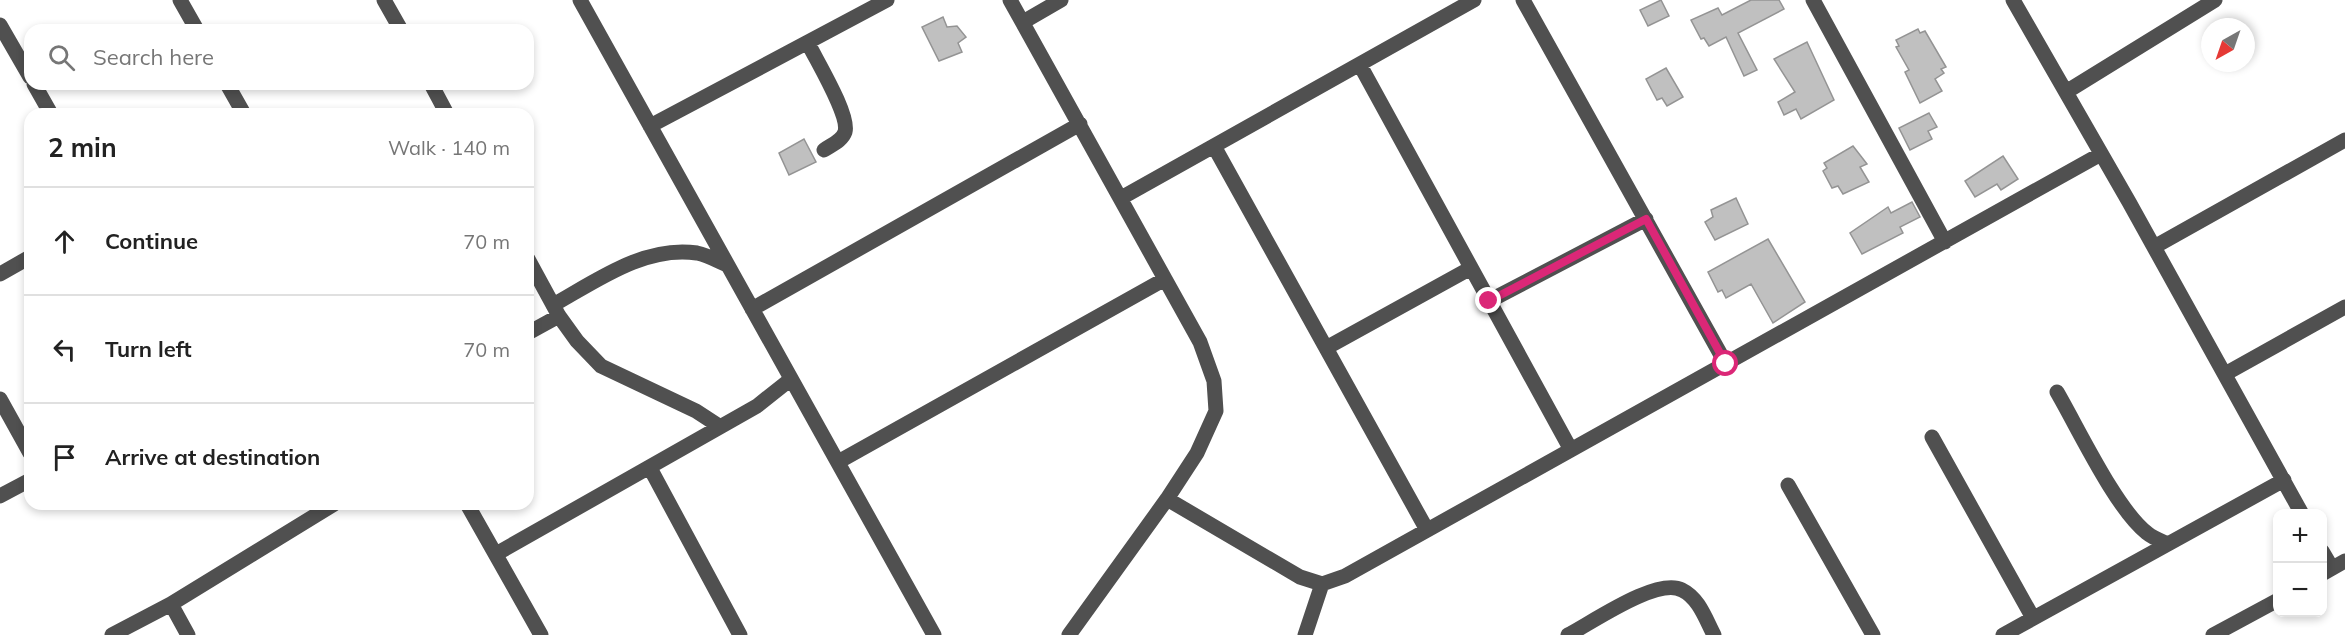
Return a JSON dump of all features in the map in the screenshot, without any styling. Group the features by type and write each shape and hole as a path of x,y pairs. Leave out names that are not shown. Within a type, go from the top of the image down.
{"street":[{"path":"180,0 194,24"},
{"path":"384,0 397,24"},
{"path":"580,0 934,635"},
{"path":"650,126 887,0"},
{"path":"1010,0 1200,342 1214,381 1216,411 1197,453 1071,634"},
{"path":"1023,22 1061,0"},
{"path":"1121,198 1215,148 1360,65 1456,4 1474,0"},
{"path":"1523,0 1726,364"},
{"path":"1813,0 1945,242"},
{"path":"2013,0 2300,509"},
{"path":"2066,92 2215,0"},
{"path":"0,25 24,67"},
{"path":"807,43 844,116 846,130 842,139 824,150"},
{"path":"1360,65 1571,450"},
{"path":"37,90 48,108"},
{"path":"230,90 241,108"},
{"path":"433,90 444,108"},
{"path":"752,309 1080,124"},
{"path":"2154,247 2345,140"},
{"path":"1215,148 1427,530"},
{"path":"1167,499 1272,563 1322,584 1345,576 2101,153"},
{"path":"1489,301 1646,219"},
{"path":"534,328 556,310 639,259 669,252 698,253 728,265"},
{"path":"0,274 24,260"},
{"path":"1326,348 1471,268"},
{"path":"534,270 556,310 577,341 601,366 696,411 719,426"},
{"path":"838,462 1165,279"},
{"path":"2225,374 2345,307"},
{"path":"496,554 757,405 791,379"},
{"path":"2057,392 2107,480 2133,518 2147,533 2168,544"},
{"path":"0,399 24,442"},
{"path":"1932,437 2033,618"},
{"path":"650,468 740,635"},
{"path":"2003,635 2284,480"},
{"path":"0,496 24,483"},
{"path":"1788,485 1873,635"},
{"path":"112,635 171,604 324,510"},
{"path":"470,510 541,635"},
{"path":"1305,635 1322,584"},
{"path":"1568,635 1662,586 1682,589 1696,601 1714,635"},
{"path":"2213,635 2273,602"},
{"path":"171,604 189,635"}],"building":[{"path":"1661,0 1669,16 1648,26 1640,10"},
{"path":"1751,0 1779,0 1784,9 1738,33 1757,70 1744,76 1726,37 1709,46 1704,38 1701,39 1691,20 1718,8 1722,15"},
{"path":"943,17 947,27 957,26 966,37 958,43 962,52 939,61 922,27"},
{"path":"1918,29 1920,33 1925,31 1946,67 1941,69 1944,73 1935,79 1942,91 1920,103 1905,72 1909,70 1896,47 1899,46 1896,40"},
{"path":"1807,42 1834,100 1801,119 1796,109 1784,115 1778,102 1795,92 1774,59"},
{"path":"1666,68 1683,97 1667,106 1662,98 1657,100 1646,79"},
{"path":"1929,113 1937,127 1928,131 1932,139 1910,150 1899,128"},
{"path":"804,139 816,162 789,175 779,153"},
{"path":"1853,146 1867,164 1860,167 1869,182 1843,194 1838,186 1832,188 1823,171 1827,168 1824,163"},
{"path":"2003,156 2018,179 2001,190 1997,184 1975,197 1965,181"},
{"path":"1736,198 1748,224 1715,240 1705,222 1713,217 1711,210"},
{"path":"1912,202 1920,217 1900,227 1903,233 1862,254 1850,233 1888,207 1891,213"},
{"path":"1768,239 1805,302 1773,323 1751,284 1726,298 1722,290 1718,292 1708,272"}],"route":[{"path":"1489,301 1646,219 1726,364"}]}
